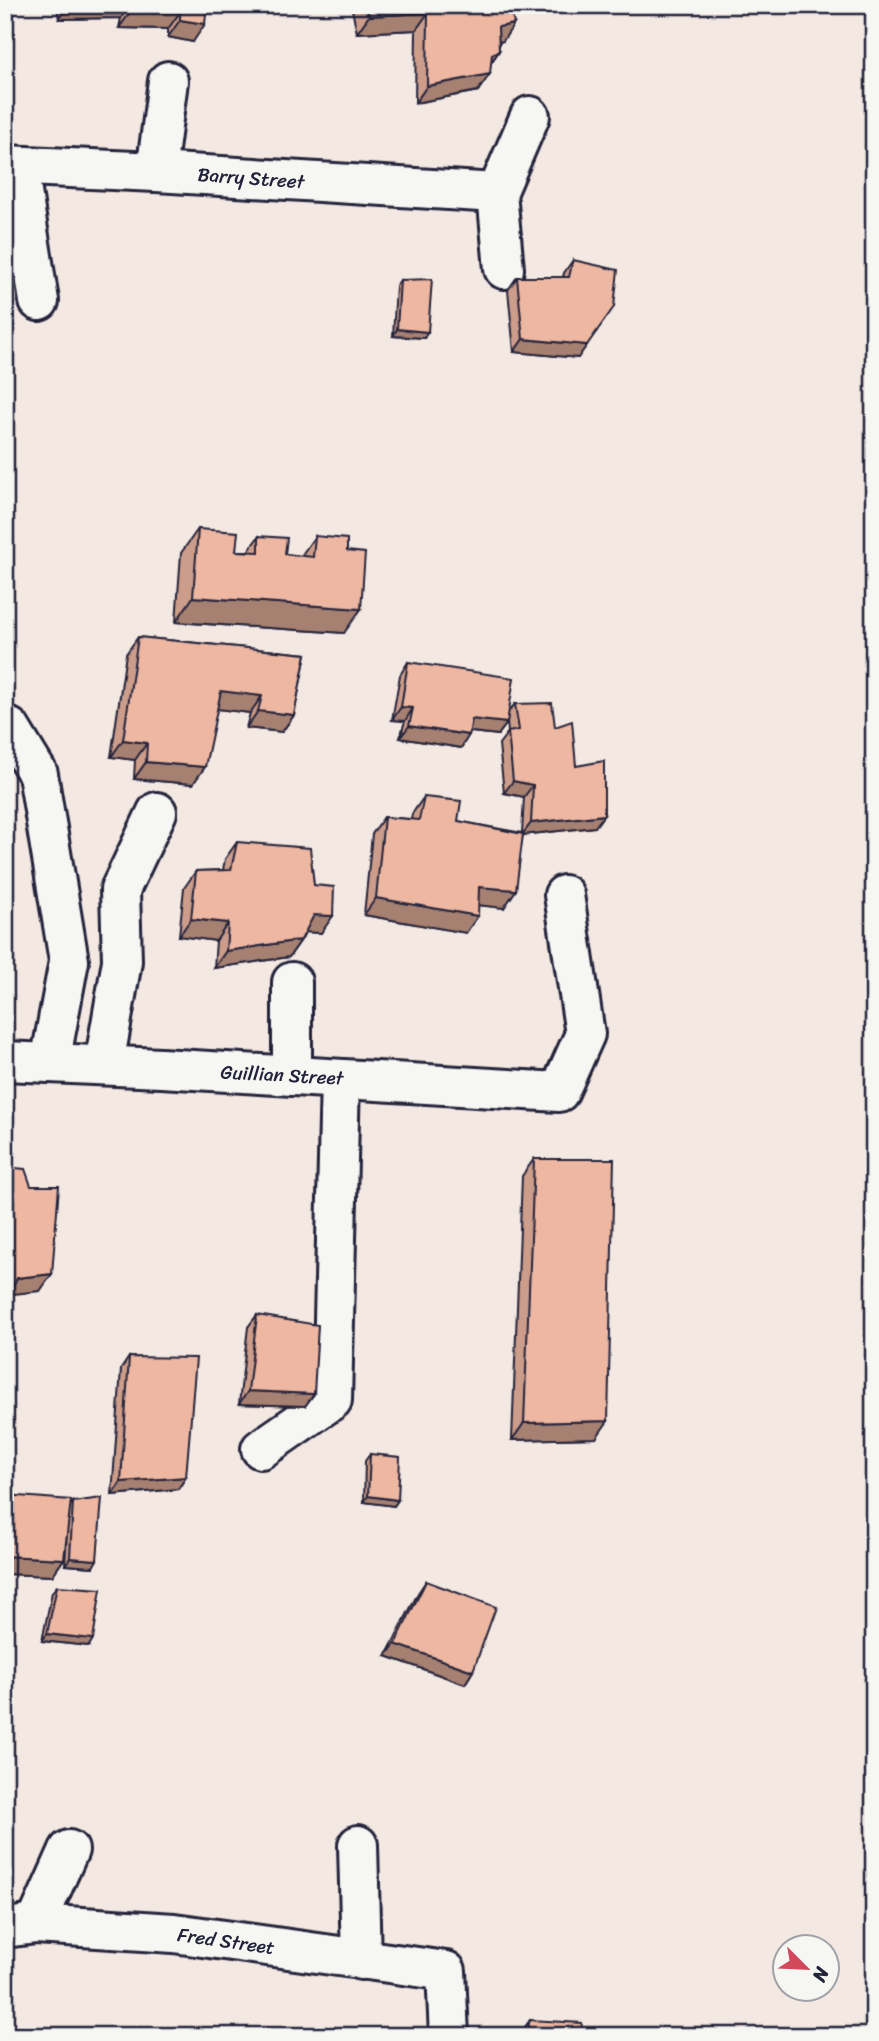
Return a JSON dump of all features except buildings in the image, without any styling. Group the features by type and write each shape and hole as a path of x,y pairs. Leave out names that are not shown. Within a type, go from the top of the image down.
{"street":[{"path":"156,172 169,81"},
{"path":"504,269 497,193 530,116"},
{"path":"12,166 39,301"},
{"name":"Barry Street","path":"12,166 497,193"},
{"path":"10,728 38,774 69,961 50,1063"},
{"path":"104,1065 122,961 120,890 157,812"},
{"name":"Guillian Street","path":"5,1061 559,1092 585,1034 564,895"},
{"path":"292,982 292,1076"},
{"path":"261,1449 332,1400 340,1079"},
{"path":"358,1845 361,1960"},
{"path":"21,1926 69,1850"},
{"name":"Fred Street","path":"21,1926 174,1933 446,1971 449,2036"}]}
